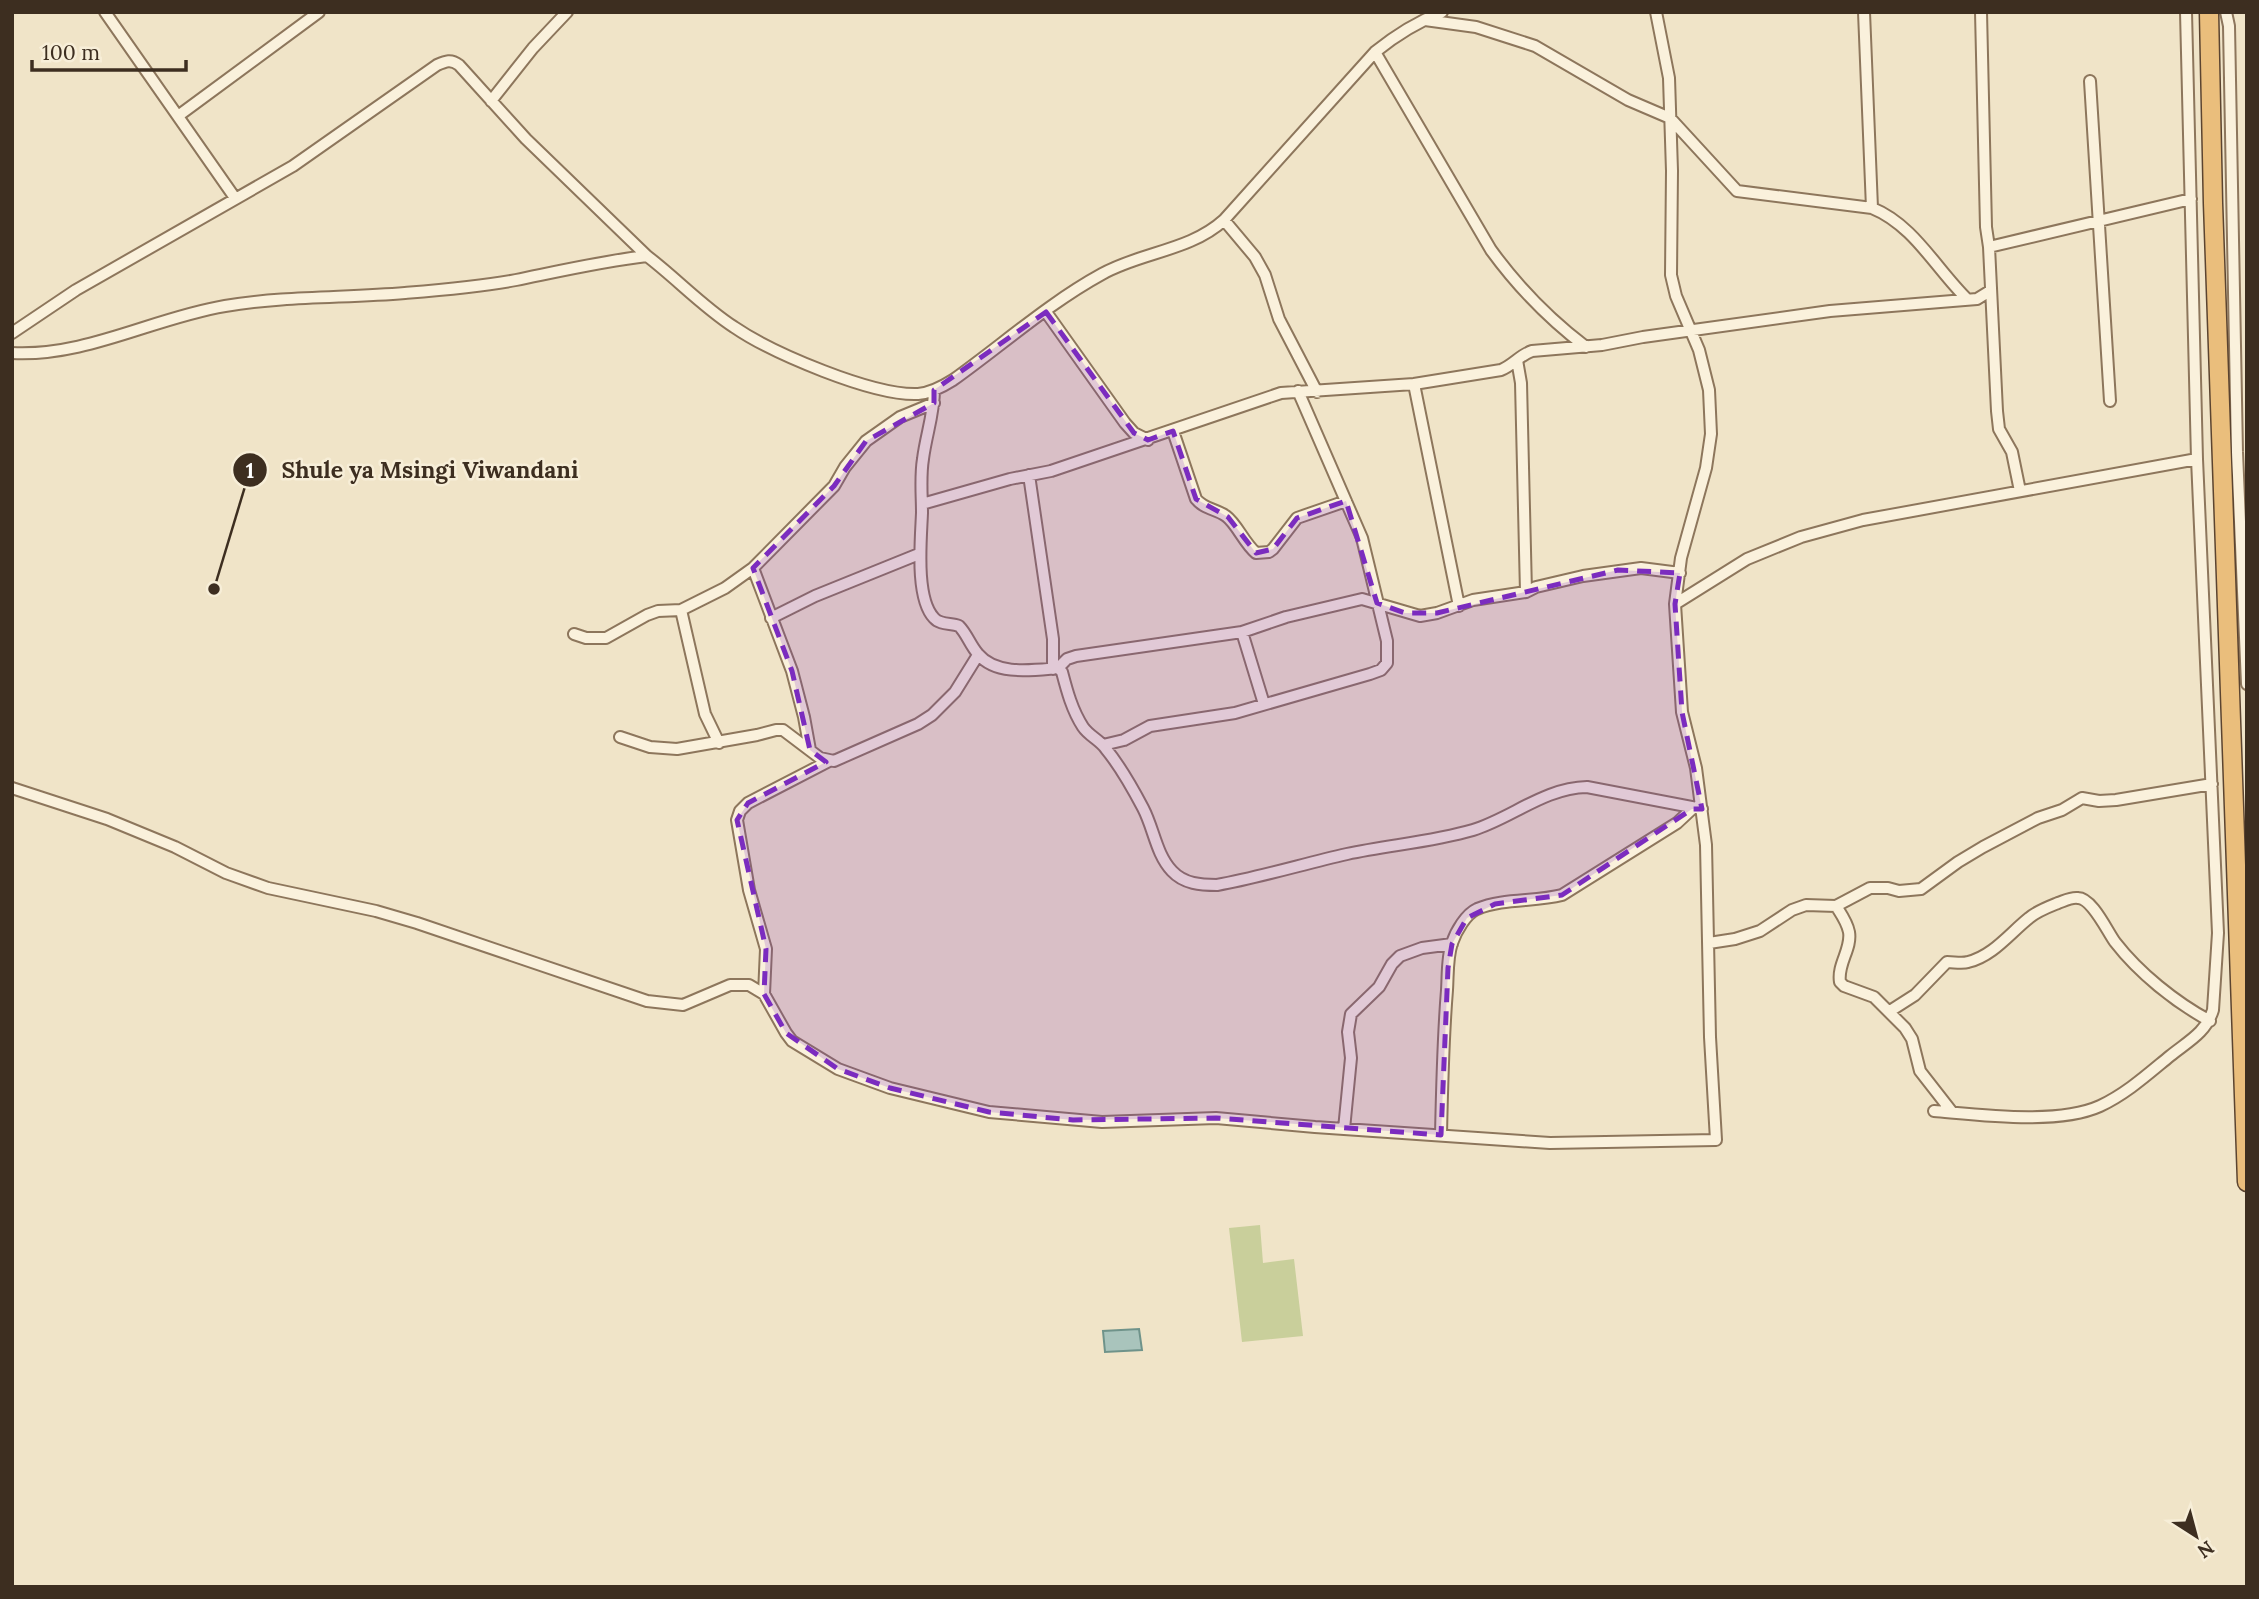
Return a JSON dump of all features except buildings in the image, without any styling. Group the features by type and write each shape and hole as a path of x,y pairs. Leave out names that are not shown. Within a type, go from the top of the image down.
{"highway":[{"path":"2208,12 2247,1182"}],"street":[{"path":"105,12 235,198"},
{"path":"178,116 319,12"},
{"path":"491,101 533,48 567,12"},
{"path":"12,333 76,290 293,166 437,65 453,60 526,139 648,256 712,312 736,329 769,346 846,379 885,391 918,394 934,390 973,366 1100,275 1135,258 1195,240 1211,232 1375,52 1422,20 1442,12"},
{"path":"12,788 107,819 175,847 226,873 268,888 376,911 417,923 636,998 683,1005 719,989 739,984 749,985 764,994 792,1041 838,1069 890,1088 989,1112 1092,1122 1216,1118 1550,1143 1716,1140 1710,1037 1707,859 1682,712 1675,604 1681,558 1706,468 1711,434 1709,390 1699,350 1675,296 1671,275 1669,78 1656,12"},
{"path":"1864,12 1872,208"},
{"path":"1981,12 1986,227 1999,429 2012,452 2020,491"},
{"path":"1934,1111 2036,1116 2087,1111 2130,1088 2195,1038 2210,1021 2213,1010 2218,933 2197,459 2186,12"},
{"path":"2226,12 2229,26 2237,452 2247,684"},
{"path":"1422,20 1476,27 1535,46 1628,100 1670,118 1737,191 1872,208 1887,214 1968,300"},
{"path":"1375,52 1491,250 1511,277 1540,308 1586,347"},
{"path":"2090,81 2110,401"},
{"path":"1989,247 2191,199"},
{"path":"1224,220 1255,257 1265,275 1279,319 1317,392"},
{"path":"12,353 29,354 84,345 179,316 240,303 459,287 513,280 609,260 648,256"},
{"path":"922,504 1148,440 1241,406 1298,391 1317,392 1414,384 1501,370 1523,354 1532,351 1586,347 1830,312 1977,299 1990,291"},
{"path":"1046,312 1125,423 1134,433 1148,440"},
{"path":"1517,360 1521,383 1526,592"},
{"path":"1414,384 1459,606"},
{"path":"934,390 934,403 922,460 919,554 923,588 930,612 939,622 959,626 978,655 988,663 1000,668 1056,669 1062,672 1080,722 1085,730 1103,745 1143,808 1162,858 1172,872 1183,880 1202,885 1217,885 1347,855 1449,836 1494,822 1532,801 1565,789 1587,787 1698,809"},
{"path":"1103,745 1124,740 1150,726 1235,713 1381,670 1387,663 1389,654 1362,538 1298,391"},
{"path":"574,634 586,638 606,638 658,611 681,610 709,597 753,568 834,486 866,441 900,417 934,403"},
{"path":"1173,431 1199,503 1227,517 1242,539 1256,553 1273,549 1297,518 1346,500"},
{"path":"1675,604 1747,559 1801,537 1863,520 2197,459"},
{"path":"1029,475 1056,669"},
{"path":"771,618 814,596 919,554"},
{"path":"753,568 792,671 810,750"},
{"path":"1056,669 1067,659 1076,656 1242,632 1286,617 1362,600 1420,616 1437,614 1473,600 1526,592 1536,587 1618,570 1641,568 1680,573"},
{"path":"681,610 705,714 719,743"},
{"path":"1242,632 1264,704"},
{"path":"764,994 766,949 749,890 737,820 740,811 748,803 829,761 918,724 932,715 956,692 978,655"},
{"path":"620,737 650,747 677,749 783,730 820,758 829,761"},
{"path":"1709,943 1760,931 1792,910 1806,905 1836,906 1870,888 1899,891 1921,889 1983,847 2038,818 2063,810 2082,798 2099,802 2212,784"},
{"path":"1441,1135 1445,1017 1451,944 1467,918 1475,910 1495,904 1562,895 1698,809"},
{"path":"1890,1011 1915,995 1947,962 1968,962 1985,954 2030,917 2070,898 2080,897 2089,903 2115,942 2133,961 2178,1000 2210,1021"},
{"path":"1836,906 1849,929 1850,941 1840,967 1840,982 1874,997 1890,1011 1912,1039 1920,1071 1952,1112"},
{"path":"1344,1129 1351,1058 1348,1032 1351,1014 1380,987 1392,964 1400,956 1422,948 1451,944"}],"highlighted area":[{"path":"1046,312 1134,433 1148,440 1173,431 1196,499 1228,517 1256,553 1273,549 1297,518 1346,501 1377,603 1405,613 1437,613 1618,570 1680,573 1675,604 1682,712 1702,809 1692,809 1562,895 1495,904 1467,918 1452,944 1448,968 1441,1135 1216,1118 1073,1120 989,1112 890,1088 838,1069 786,1033 764,994 766,949 737,820 748,803 826,762 810,750 792,671 753,568 834,486 866,441 934,403 934,390"}],"green space":[{"path":"1260,1225 1263,1263 1294,1259 1303,1336 1242,1342 1229,1228"}],"water":[{"path":"1139,1329 1142,1350 1105,1352 1103,1331"}],"place":[{"name":"Shule ya Msingi Viwandani","path":"214,589"}]}
